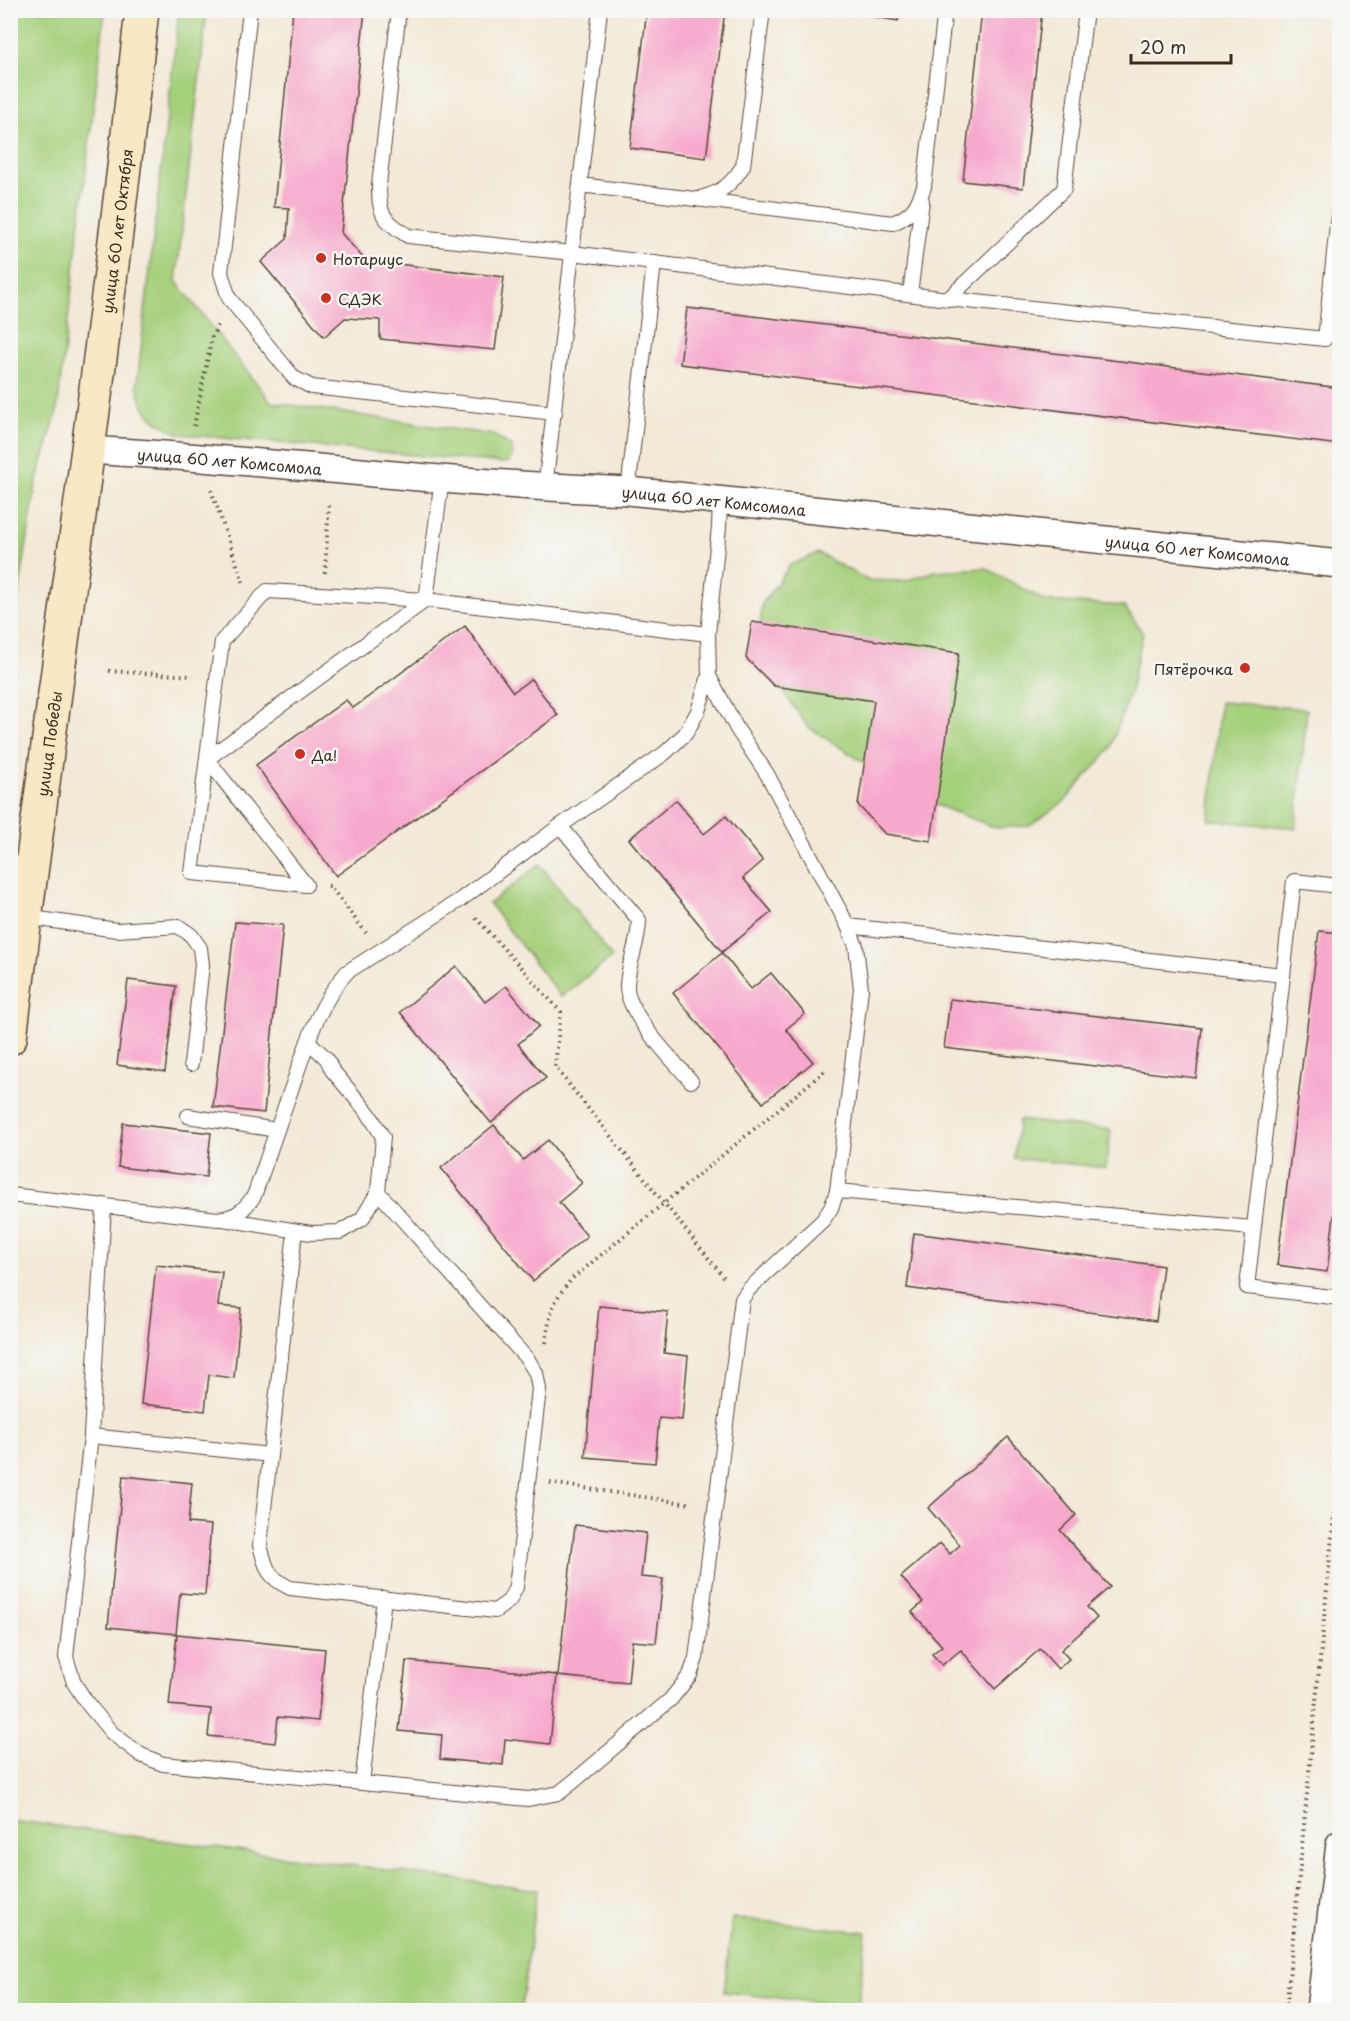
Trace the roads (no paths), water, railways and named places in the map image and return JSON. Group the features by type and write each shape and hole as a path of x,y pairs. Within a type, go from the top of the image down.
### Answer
{"street":[{"name":"улица 60 лет Октября","path":"88,450 142,10"},
{"name":"улица 60 лет Комсомола","path":"88,450 189,455 545,488 628,491 1340,564"},
{"name":"улица Победы","path":"10,1038 88,450"},
{"path":"1320,2010 1340,1844"}],"lane":[{"path":"250,10 221,273 229,298 294,378 312,387 555,413"},
{"path":"399,10 379,185 379,208 389,224 408,236 948,299 1325,339 1340,196"},
{"path":"545,488 600,10"},
{"path":"695,199 712,195 724,188 735,179 743,165 763,10"},
{"path":"910,294 945,10"},
{"path":"948,299 1064,189 1086,10"},
{"path":"580,185 893,222 905,218 917,207 924,187"},
{"path":"628,491 654,263"},
{"path":"207,759 426,600 442,478"},
{"path":"218,1219 231,1218 245,1208 254,1196 308,1041 334,986 347,972 460,900 560,826 665,753 686,733 698,711 709,676 708,634 720,501"},
{"path":"207,759 306,885 192,873 222,640 267,591 426,600 708,634"},
{"path":"104,1205 91,1436 66,1657 74,1683 87,1703 112,1732 141,1755 163,1764 528,1798 560,1792 671,1699 690,1675 696,1658 742,1299 748,1288 823,1220 831,1208 837,1191 861,988 856,946 848,926 767,774 737,729 709,676"},
{"path":"560,826 639,920 639,937 627,986 630,1002 638,1017 691,1082"},
{"path":"1340,886 1294,881 1246,1287 1340,1298"},
{"path":"25,917 117,930 178,926 191,935 200,948 202,965 191,1064"},
{"path":"848,926 1283,975"},
{"path":"10,1195 218,1219 311,1233 340,1232 362,1219 378,1192 383,1137 369,1114 332,1070 327,1059 308,1041"},
{"path":"188,1116 277,1130"},
{"path":"837,1191 1253,1228"},
{"path":"295,1231 260,1545 265,1564 276,1581 290,1588 495,1611 509,1601 516,1587 539,1389 536,1373 528,1360 378,1192"},
{"path":"91,1436 270,1455"},
{"path":"362,1783 384,1598"}],"place":[{"name":"Нотариус","path":"321,258"},
{"name":"СДЭК","path":"326,298"},
{"name":"Пятёрочка","path":"1245,668"},
{"name":"Да!","path":"300,754"}]}
